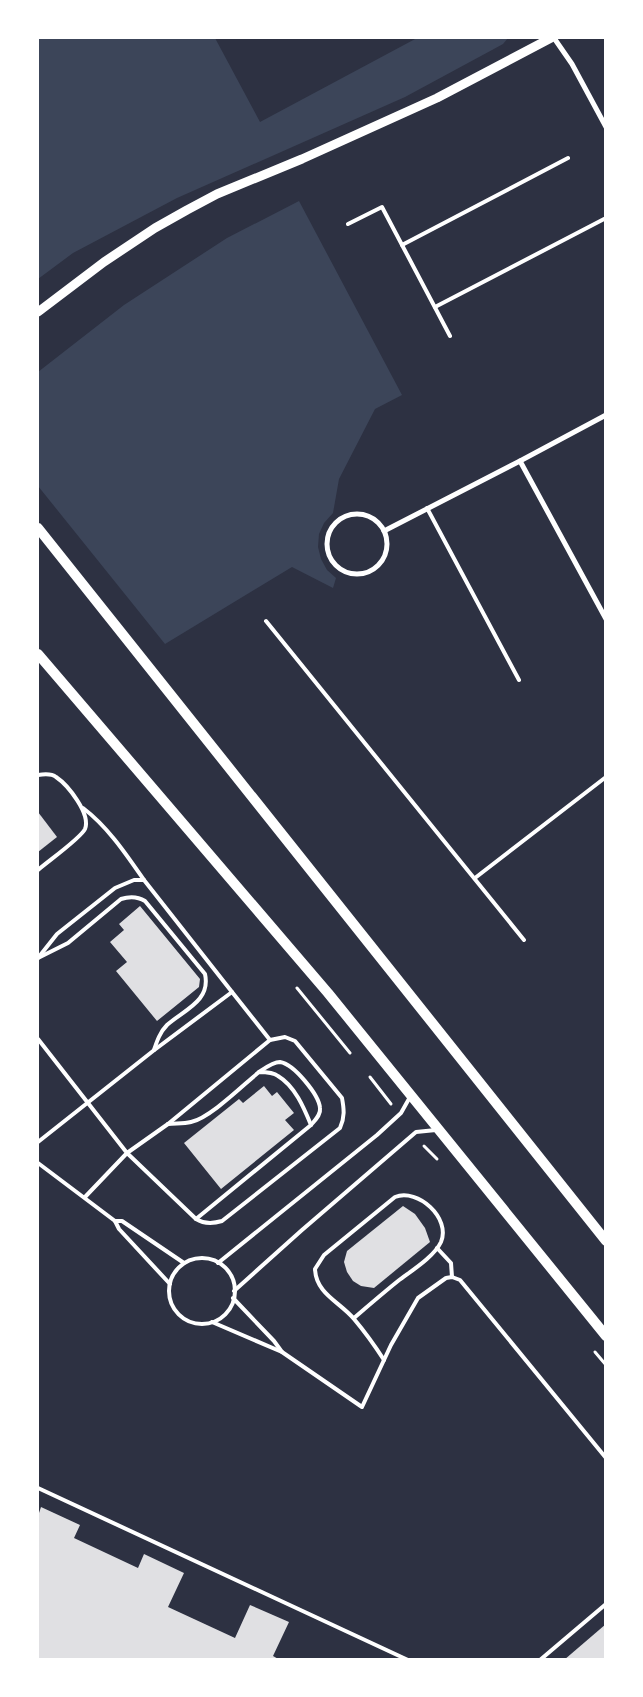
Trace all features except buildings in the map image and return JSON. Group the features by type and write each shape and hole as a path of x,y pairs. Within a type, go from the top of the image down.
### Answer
{"main road":[{"path":"38,528 606,1241"},
{"path":"38,654 328,993 606,1336"}],"street":[{"path":"38,312 104,262 155,228 217,194 302,159 437,98 553,38 572,64 606,126"},
{"path":"384,531 606,414"},
{"path":"520,461 606,619"},
{"path":"352,515 370,517 384,531 387,549 384,559 377,567 368,572 348,573 339,568 332,560 328,551 330,532 343,518 352,515"}],"lane":[{"path":"402,245 568,158"},
{"path":"348,224 382,207 450,336"},
{"path":"435,307 606,218"},
{"path":"427,508 519,680"},
{"path":"266,621 524,940"},
{"path":"38,775 50,774 56,777 83,808 97,819 122,848 144,880 270,1040"},
{"path":"475,878 606,777"},
{"path":"38,870 85,830 86,819 83,808"},
{"path":"38,958 57,934 115,888 134,880 144,880"},
{"path":"38,958 68,943 121,899 136,897 145,902 205,974 207,983 199,1001 166,1026 159,1035 153,1051"},
{"path":"38,1142 87,1102 232,992"},
{"path":"38,1039 127,1152 196,1219 204,1223 222,1221 340,1128 344,1120 342,1098 295,1041 285,1037 270,1040 168,1124 127,1152 85,1197"},
{"path":"168,1124 193,1122 204,1116 259,1072 280,1062 295,1070 316,1095 319,1102 319,1116 311,1125 196,1219"},
{"path":"259,1072 272,1073 286,1083 302,1103 311,1125"},
{"path":"218,1263 377,1135 401,1113 411,1094"},
{"path":"234,1291 416,1132 431,1129 440,1130"},
{"path":"38,1163 115,1221 119,1229 170,1284"},
{"path":"354,1318 438,1248 443,1234 438,1218 433,1209 416,1198 407,1195 395,1196 324,1255 314,1268 316,1278 323,1292 354,1318 384,1360"},
{"path":"115,1221 122,1222 184,1264"},
{"path":"438,1248 451,1264 452,1278"},
{"path":"197,1258 204,1258 218,1263 228,1272 234,1284 234,1298 228,1310 218,1320 204,1324 190,1322 178,1313 170,1300 172,1276 184,1264 197,1258"},
{"path":"212,1322 282,1352 362,1407 384,1360 418,1298 440,1281 452,1278 460,1280 606,1458"},
{"path":"234,1298 282,1352"},
{"path":"38,1488 408,1660"},
{"path":"540,1660 606,1604"}],"path":[{"path":"364,1070 388,1100"}],"shaded area":[{"path":"38,38 215,38 260,122 417,38 508,38 503,44 405,97 177,198 73,253 38,279"},
{"path":"299,201 402,395 375,409 339,479 333,513 324,523 319,534 318,547 321,559 327,570 336,578 333,588 292,567 165,644 38,486 38,372 124,305 227,238"}]}
